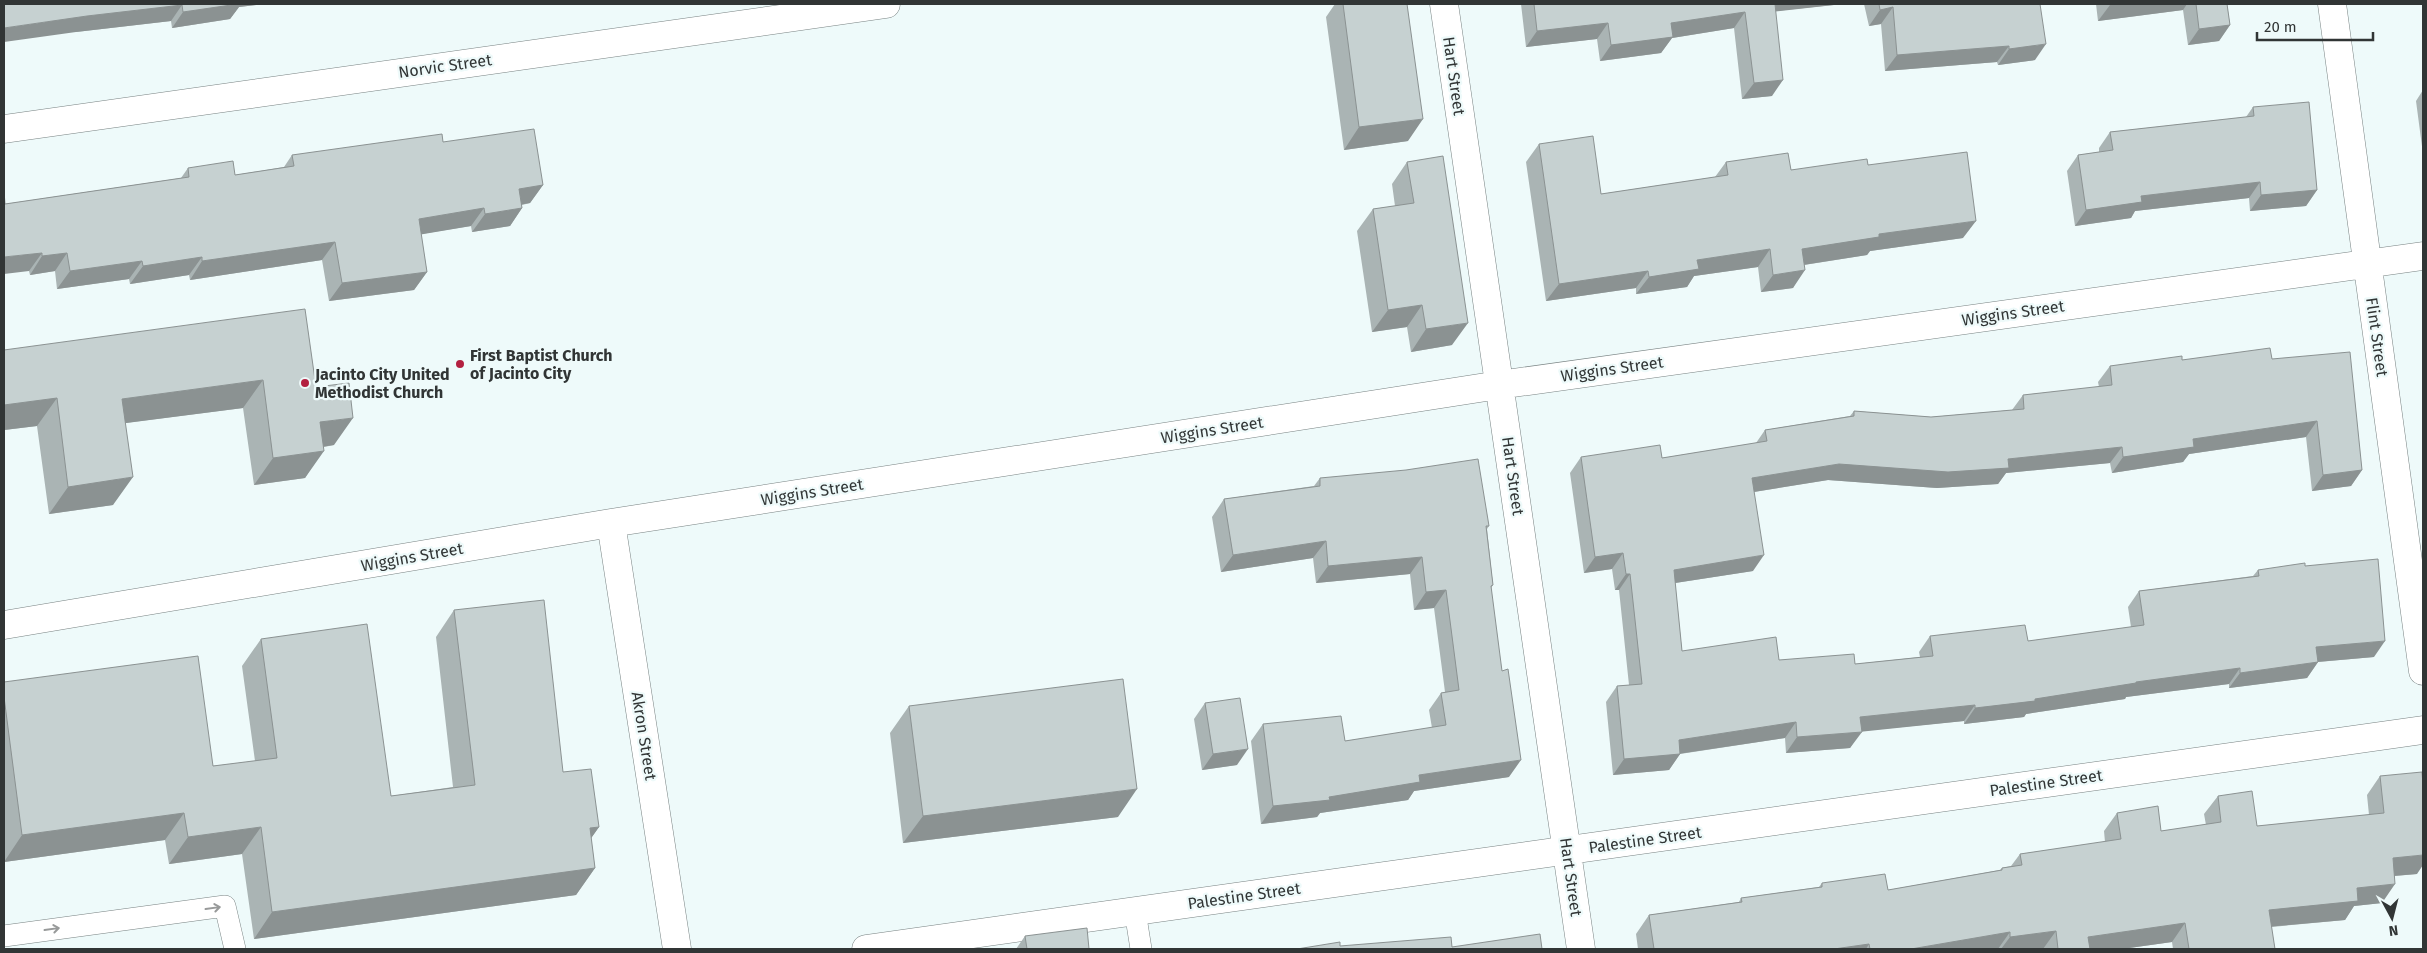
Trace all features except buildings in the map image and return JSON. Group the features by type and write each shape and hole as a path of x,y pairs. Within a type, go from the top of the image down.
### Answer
{"street":[{"name":"Norvic Street","path":"4,129 886,4"},
{"name":"Hart Street","path":"1444,4 1581,949"},
{"name":"Flint Street","path":"2332,4 2423,671"},
{"name":"Wiggins Street","path":"4,626 611,523 1499,385 2423,256"},
{"name":"Akron Street","path":"611,523 677,949"},
{"name":"Palestine Street","path":"866,949 2423,730"}],"lane":[{"path":"4,936 225,906 235,949"},
{"path":"1135,911 1141,949"}],"place":[{"name":"First Baptist Church of Jacinto City","path":"460,364"},
{"name":"Jacinto City United Methodist Church","path":"305,383"}]}
